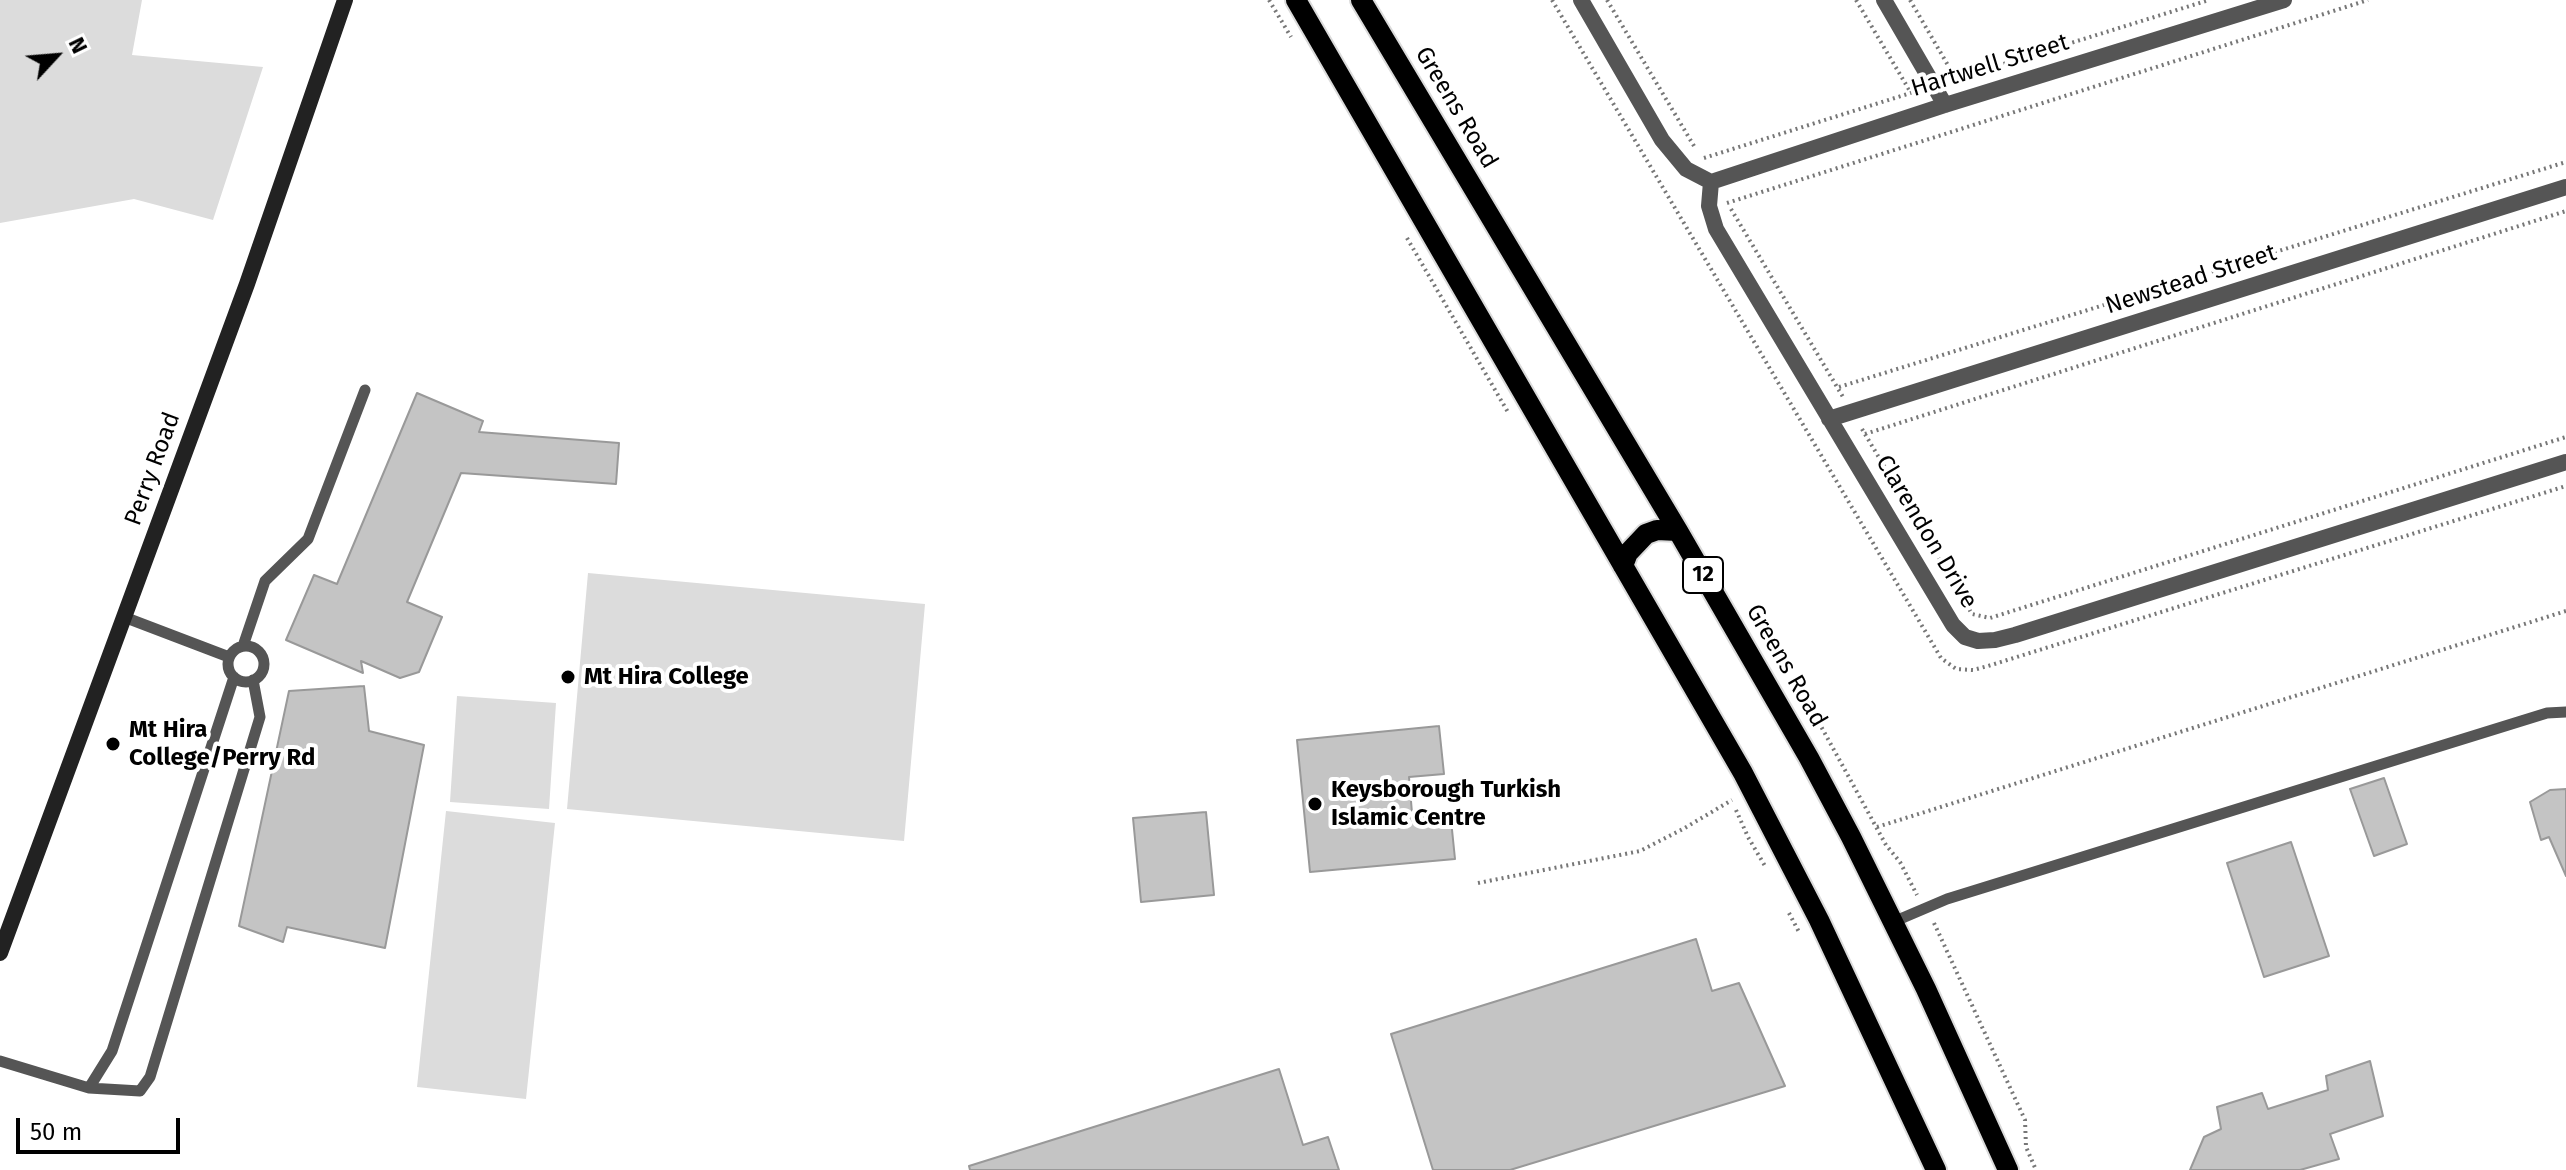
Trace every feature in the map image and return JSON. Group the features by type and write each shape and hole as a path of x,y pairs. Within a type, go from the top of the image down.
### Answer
{"main road":[{"name":"Perry Road","path":"0,953 247,284 345,0"},
{"path":"1296,0 1750,785 1819,920 1936,1170"},
{"name":"Greens Road","path":"1361,0 1678,531 1809,758 1893,922 2008,1170"},
{"path":"1623,566 1628,553 1646,534 1657,530 1678,531"}],"street":[{"path":"1581,0 1662,140 1686,169 1713,181"},
{"path":"1884,0 1945,105"},
{"name":"Hartwell Street","path":"1713,181 2284,0"},
{"name":"Clarendon Drive","path":"1713,181 1709,206 1716,229 1953,625 1965,637 1978,641 2015,635 2566,462"},
{"name":"Newstead Street","path":"1829,419 2566,187"}],"lane":[{"path":"243,646 265,581 308,539 365,390"},
{"path":"124,617 229,657"},
{"path":"253,647 263,660 261,672 253,680 241,681 229,669 229,657 237,648 253,647"},
{"path":"89,1088 112,1051 234,677"},
{"path":"0,1061 89,1088 140,1091 150,1077 260,717 253,680"},
{"path":"1893,922 1947,899 2487,731 2547,713 2566,712"}],"path":[{"path":"1269,0 1293,40"},
{"path":"1552,0 1941,658 1956,669 1973,670 1988,666 2566,486"},
{"path":"1607,0 1694,146"},
{"path":"1856,0 1911,93"},
{"path":"1910,0 1956,79"},
{"path":"2209,0 1702,159 1972,614 1990,618 2566,437"},
{"path":"1727,203 2368,0"},
{"path":"1837,388 2566,162"},
{"path":"1865,434 2566,211"},
{"path":"1402,229 1512,420"},
{"path":"1876,827 2566,611"},
{"path":"1729,793 1748,837 1771,875"},
{"path":"1478,883 1640,851 1732,800"},
{"path":"1784,902 1804,941"}],"shaded area":[{"path":"0,0 142,0 132,55 263,67 213,220 134,199 0,223"},
{"path":"588,573 925,604 904,841 567,809"},
{"path":"457,696 556,703 549,809 450,802"},
{"path":"446,811 555,823 526,1099 417,1087"}],"building":[{"path":"417,393 483,421 479,432 619,443 616,484 461,473 407,602 442,617 419,672 400,678 361,661 363,673 286,640 314,575 337,584"},
{"path":"364,686 369,731 424,745 385,948 287,927 283,942 239,926 289,691"},
{"path":"1439,726 1444,774 1409,777 1412,813 1450,810 1455,859 1310,872 1297,740"},
{"path":"2384,778 2407,844 2374,856 2350,789"},
{"path":"2566,789 2566,876 2549,837 2541,840 2530,802 2550,790"},
{"path":"1206,812 1214,895 1141,902 1133,818"},
{"path":"2291,842 2329,956 2264,977 2227,863"},
{"path":"1696,939 1712,991 1739,983 1785,1086 1510,1170 1433,1170 1391,1034"},
{"path":"2370,1061 2383,1116 2330,1134 2339,1159 2300,1170 2190,1170 2204,1137 2221,1129 2217,1107 2262,1093 2268,1109 2328,1090 2326,1076"},
{"path":"1279,1069 1303,1145 1328,1137 1339,1170 970,1170 969,1166"}],"place":[{"name":"Mt Hira College","path":"568,677"},
{"name":"Mt Hira College/Perry Rd","path":"113,744"},
{"name":"Keysborough Turkish Islamic Centre","path":"1315,804"}]}
